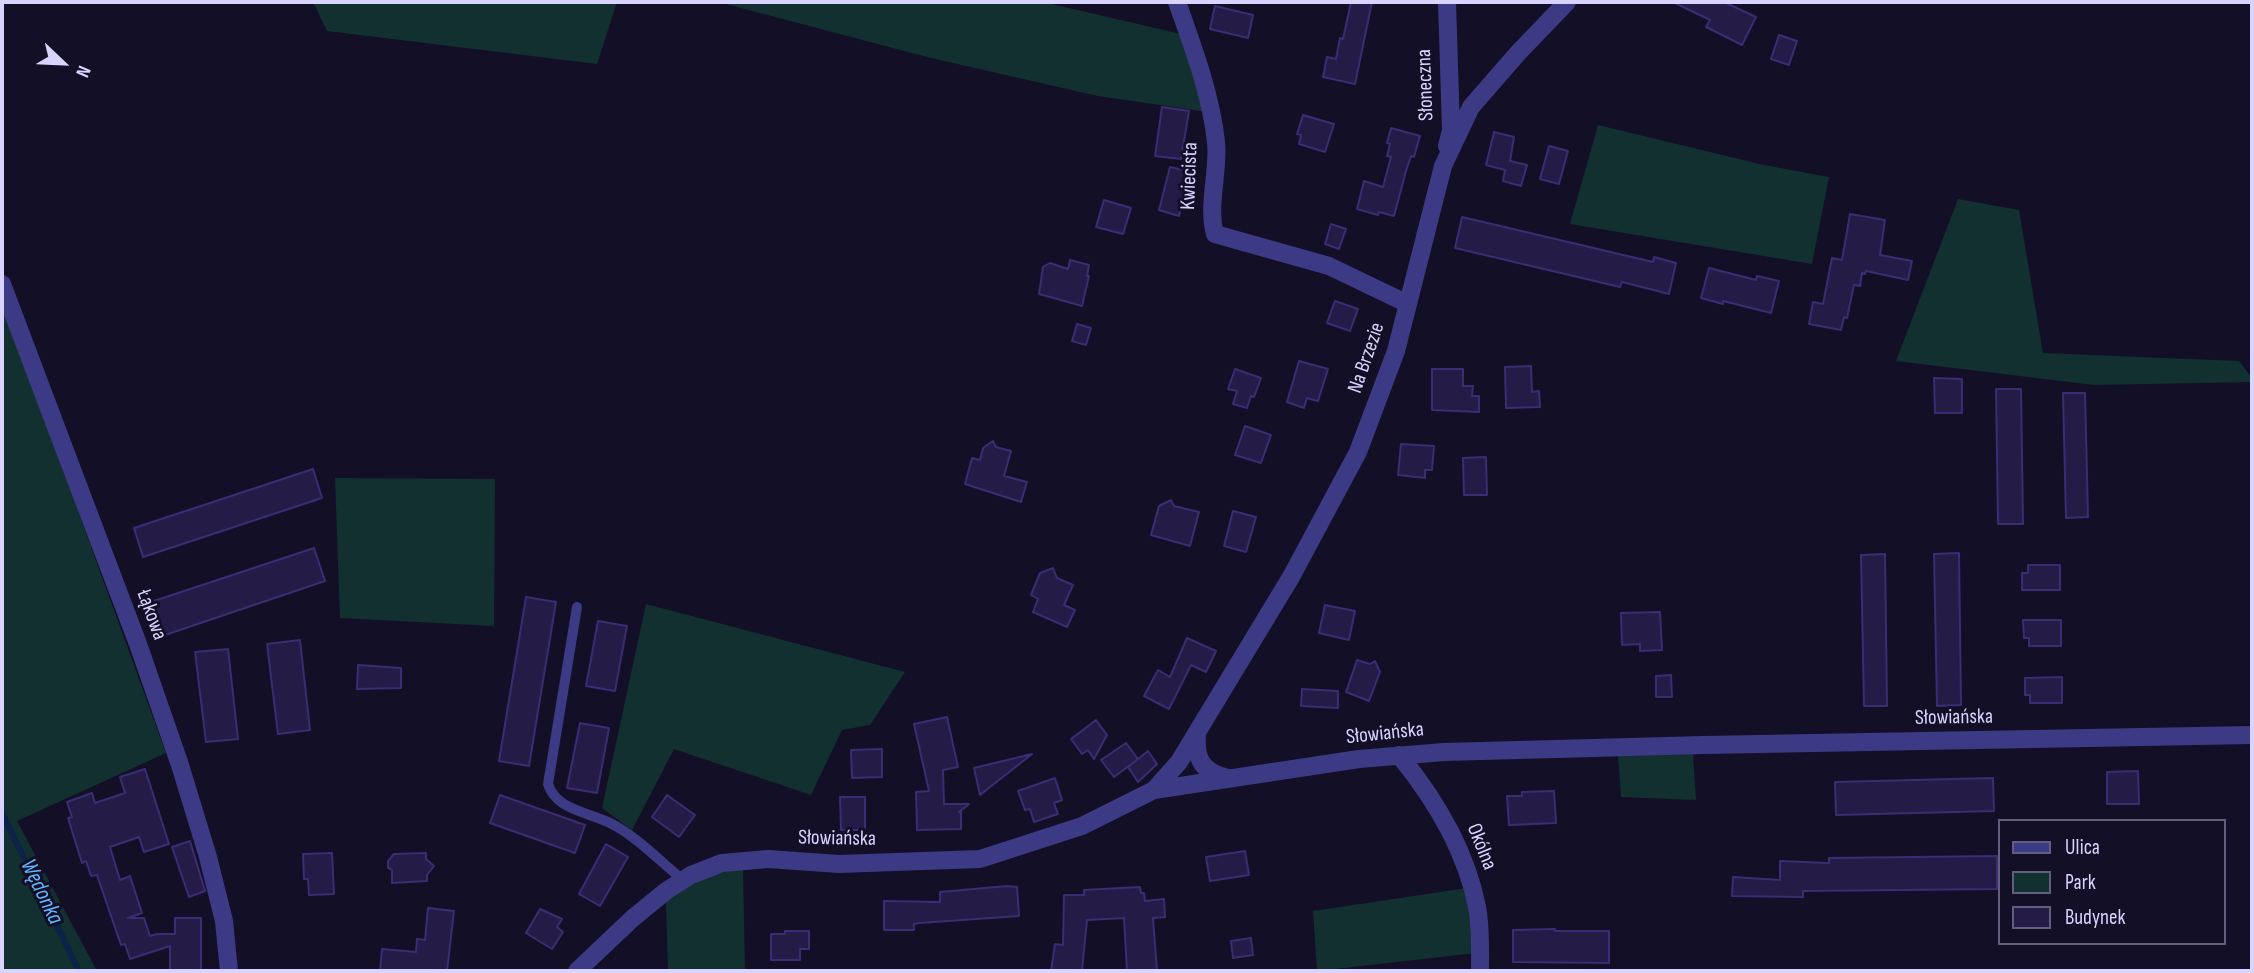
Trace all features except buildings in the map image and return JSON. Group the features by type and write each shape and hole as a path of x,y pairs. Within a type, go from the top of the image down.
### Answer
{"street":[{"name":"Kwiecista","path":"1177,2 1213,118 1217,145 1212,220 1215,234 1329,266 1408,304"},
{"name":"Słoneczna","path":"1443,166 1451,130 1447,2"},
{"name":"Na Brzezie","path":"1154,790 1179,762 1197,733 1291,577 1358,452 1396,351 1443,166 1471,107 1518,52 1567,2"},
{"name":"Łąkowa","path":"2,284 138,644 180,765 224,921 229,971"},
{"path":"1197,733 1196,753 1204,766 1216,775 1233,778"},
{"name":"Słowiańska","path":"577,971 633,918 683,880 722,863 768,859 839,864 980,859 1082,826 1154,790 1359,759 1444,752 1704,745 2252,735"},
{"name":"Okólna","path":"1399,755 1423,785 1446,822 1470,877 1478,909 1480,971"}],"lane":[{"path":"577,607 548,784 552,796 561,803 611,823 683,880"}],"green space":[{"path":"313,2 617,2 597,64 327,31"},
{"path":"718,2 1043,2 1181,34 1207,112 1098,96 931,58"},
{"path":"1598,125 1764,165 1829,177 1812,264 1570,224"},
{"path":"1958,199 2019,210 2043,353 2239,361 2252,378 2252,382 2094,385 1896,361"},
{"path":"2,302 166,753 17,821 97,971 2,971"},
{"path":"335,478 495,479 494,626 340,618"},
{"path":"646,604 905,672 870,725 842,730 811,795 674,749 632,830 602,808"},
{"path":"1693,754 1696,800 1621,797 1618,756"},
{"path":"743,867 745,971 668,971 666,901 702,878"},
{"path":"1467,888 1476,953 1317,971 1313,911"}],"waterway":[{"name":"Wędonka","path":"2,813 79,971"}]}
